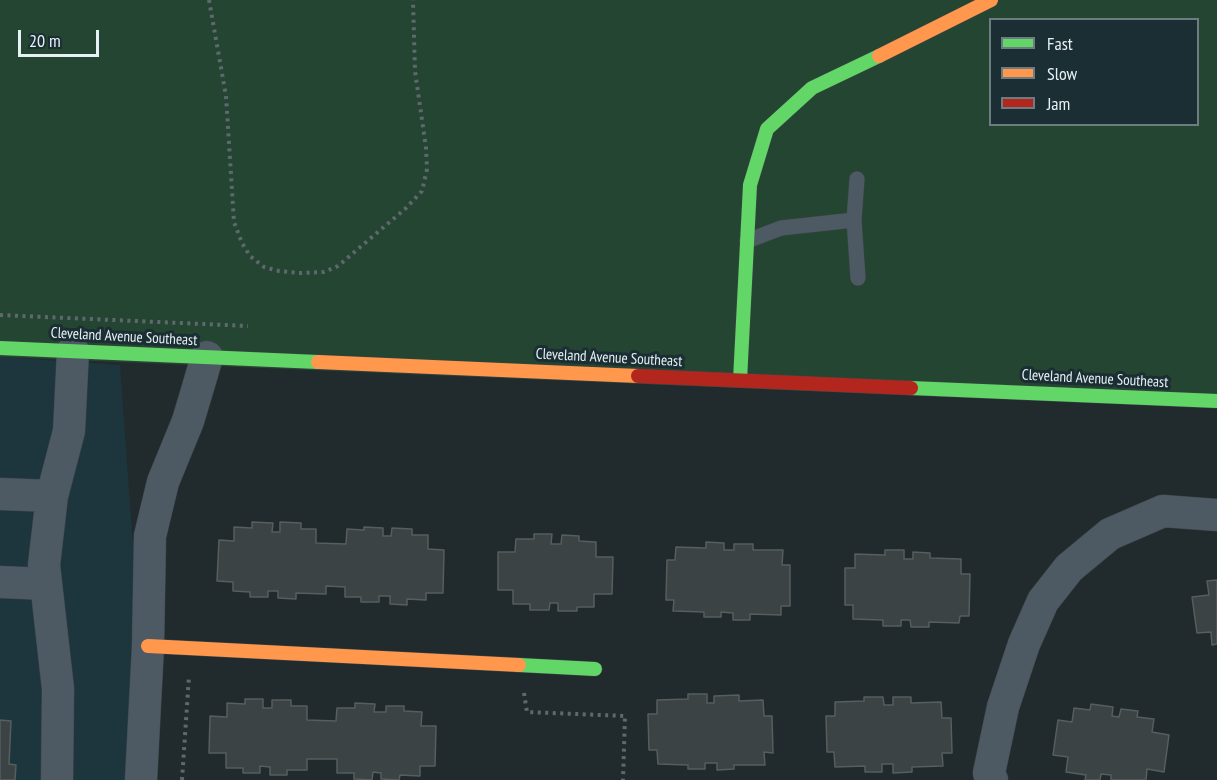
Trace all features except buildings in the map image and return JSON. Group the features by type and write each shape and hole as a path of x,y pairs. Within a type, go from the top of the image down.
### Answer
{"main road":[{"path":"740,380 750,185 767,129 812,88 898,48 991,0"},
{"name":"Cleveland Avenue Southeast","path":"0,348 1217,401"},
{"path":"148,646 595,669"}],"street":[{"path":"57,780 58,689 44,565 52,496 69,431 73,351"},
{"path":"141,780 148,646 150,536 163,482 191,411 207,357"},
{"path":"0,494 52,496"},
{"path":"992,780 989,773 1003,707 1024,644 1043,601 1069,568 1110,534 1163,511 1217,515"},
{"path":"0,582 46,584"}],"lane":[{"path":"857,179 854,220 858,278"},
{"path":"747,241 781,228 854,220"}],"path":[{"path":"209,0 226,96 234,222 250,256 264,267 299,273 324,272 338,266 405,209 422,191 427,169 426,148 415,71 412,0"},
{"path":"182,780 189,674"},
{"path":"523,689 527,712 625,716 623,780"}],"shaded area":[{"path":"0,357 120,365 145,713 145,780 0,780"}],"green space":[{"path":"0,0 1217,0 1217,408 0,357"}],"traffic: fast":[{"path":"740,380 750,185 767,129 812,88 879,56"},
{"path":"0,348 318,362"},
{"path":"911,388 1217,401"},
{"path":"519,665 595,669"}],"traffic: slow":[{"path":"879,56 991,0"},
{"path":"318,362 638,376"},
{"path":"148,646 519,665"}],"traffic: jam":[{"path":"638,376 911,388"}]}
